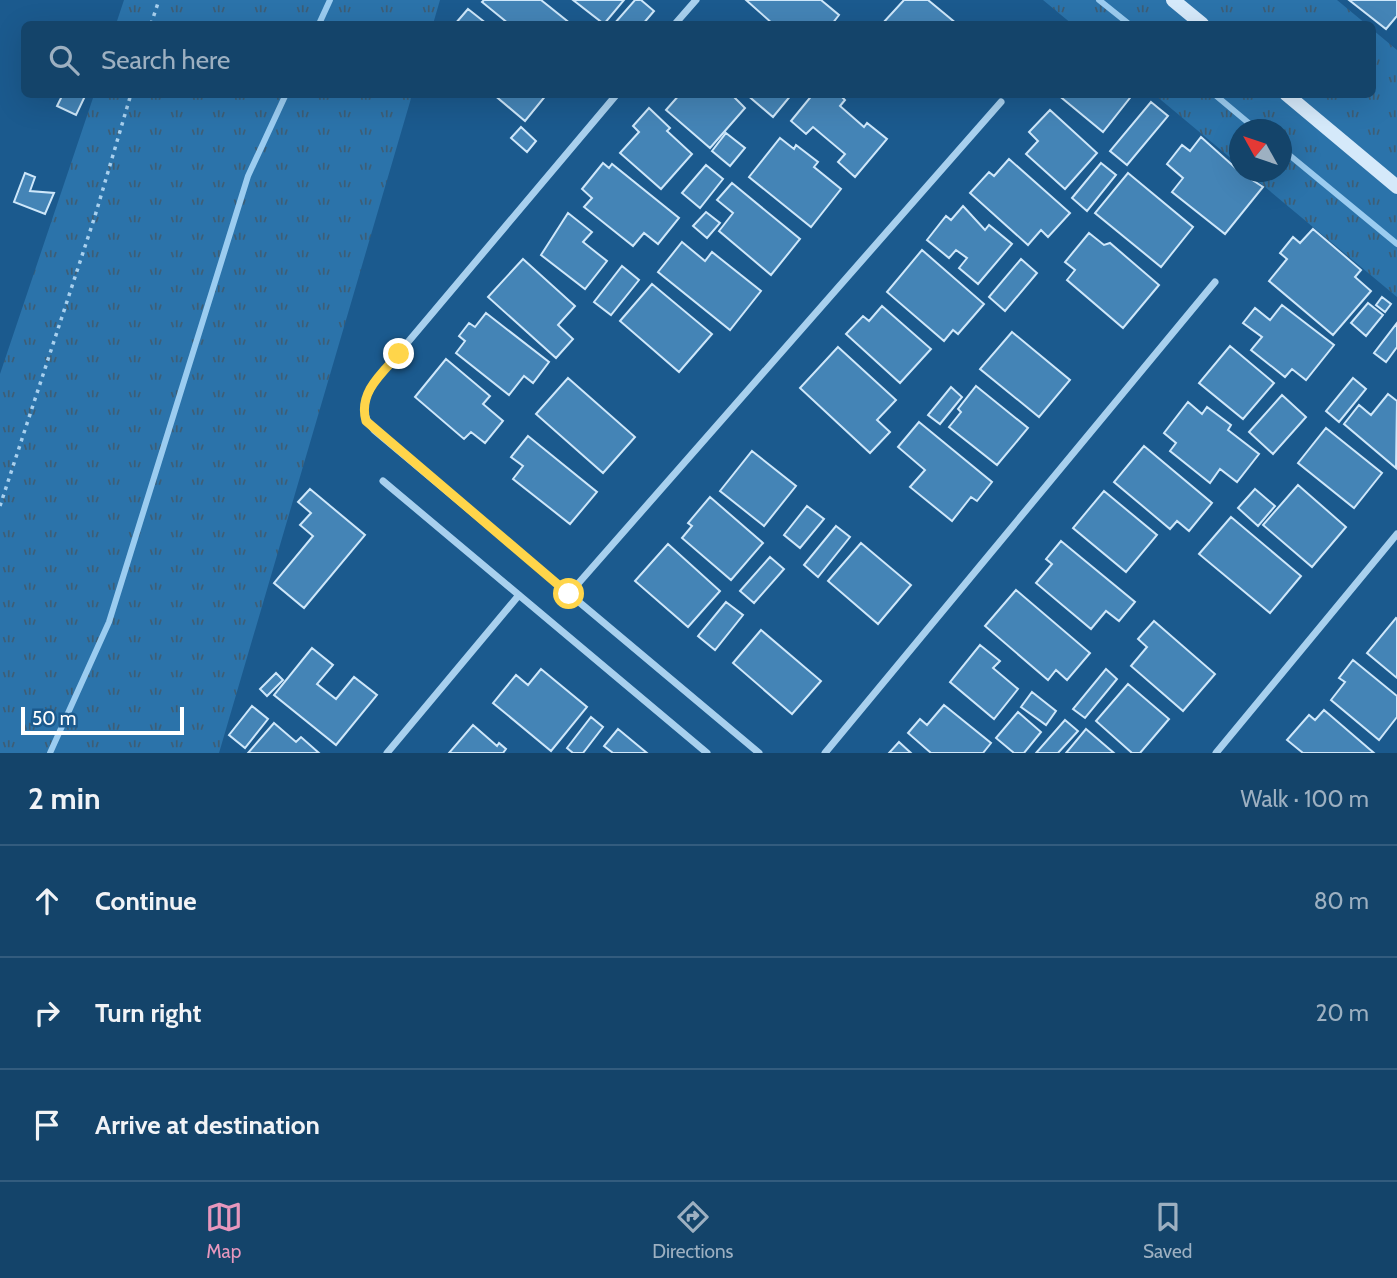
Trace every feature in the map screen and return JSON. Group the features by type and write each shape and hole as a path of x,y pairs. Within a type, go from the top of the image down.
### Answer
{"street":[{"path":"678,21 696,0"},
{"path":"1173,0 1198,21"},
{"path":"614,98 376,380 363,401 366,421 759,753"},
{"path":"1291,98 1397,187"},
{"path":"569,594 1001,102"},
{"path":"825,753 1215,282"},
{"path":"383,481 707,753"},
{"path":"1216,753 1397,534"},
{"path":"387,753 519,595"}],"path":[{"path":"153,21 159,0"},
{"path":"0,506 130,98"}],"green space":[{"path":"124,0 440,0 434,21 117,21"},
{"path":"1043,0 1337,0 1362,21 1068,21"},
{"path":"1376,32 1397,50 1397,297 1259,182 1292,182 1292,119 1229,119 1229,157 1159,98 1376,98"},
{"path":"93,98 411,98 219,753 0,753 0,374"}],"building":[{"path":"541,0 567,21 505,21 482,2"},
{"path":"573,0 624,0 606,21 600,21"},
{"path":"635,0 641,0 654,11 646,21 617,21"},
{"path":"746,0 821,0 839,15 834,21 770,21"},
{"path":"904,0 928,0 953,21 885,21"},
{"path":"1349,0 1397,0 1397,16 1386,29"},
{"path":"468,9 483,21 458,21"},
{"path":"61,98 84,98 76,115 57,106"},
{"path":"498,98 544,98 525,121"},
{"path":"676,98 735,98 745,108 710,148 666,110"},
{"path":"751,98 789,98 773,117"},
{"path":"810,98 843,98 845,100 840,106 864,127 867,123 887,139 855,177 838,162 845,154 813,127 806,134 791,121"},
{"path":"1062,98 1130,98 1103,132"},
{"path":"1151,102 1168,116 1127,165 1110,151"},
{"path":"649,108 670,128 667,131 692,154 661,189 620,153 639,132 633,126"},
{"path":"1050,110 1097,153 1065,189 1026,154 1038,141 1029,132"},
{"path":"521,127 536,141 527,152 511,138"},
{"path":"726,133 745,148 730,166 712,151"},
{"path":"1201,137 1229,162 1229,182 1255,182 1263,187 1225,234 1172,192 1183,178 1167,164 1182,145 1190,151"},
{"path":"780,138 794,149 796,145 818,162 814,167 841,189 811,227 749,177"},
{"path":"1009,159 1070,213 1048,237 1041,230 1028,245 970,193 989,172 994,176"},
{"path":"603,163 609,168 612,164 679,218 658,244 644,233 633,246 584,207 592,198 582,189"},
{"path":"1101,163 1116,175 1087,211 1072,198"},
{"path":"706,165 723,179 700,208 682,193"},
{"path":"25,173 35,177 30,191 54,193 45,214 14,202"},
{"path":"1128,173 1193,227 1161,267 1095,213"},
{"path":"732,183 800,239 771,275 719,231 733,213 717,200"},
{"path":"963,206 985,230 989,225 1012,244 978,284 959,268 967,258 956,250 949,258 927,240 946,216 951,220"},
{"path":"706,212 720,223 707,238 693,226"},
{"path":"568,213 592,232 583,242 607,261 585,289 541,255"},
{"path":"1313,229 1361,270 1355,277 1371,291 1333,335 1269,281 1287,259 1280,253 1293,237 1300,243"},
{"path":"1089,233 1104,245 1110,243 1159,285 1123,328 1067,280 1075,270 1065,262"},
{"path":"682,242 705,261 712,252 761,291 730,330 658,272"},
{"path":"922,250 984,304 958,334 953,330 944,341 887,292"},
{"path":"523,259 575,306 558,325 573,339 556,358 488,297"},
{"path":"1021,259 1037,273 1005,311 989,297"},
{"path":"622,266 639,280 611,315 594,302"},
{"path":"652,284 712,334 679,372 620,321"},
{"path":"1382,297 1391,304 1385,312 1376,305"},
{"path":"1368,303 1383,315 1366,336 1351,323"},
{"path":"1282,305 1334,345 1306,380 1292,369 1285,377 1251,350 1262,337 1243,323 1255,308 1270,320"},
{"path":"882,306 931,349 900,383 846,334 863,316 869,321"},
{"path":"486,313 549,362 533,383 524,376 509,395 456,353 465,341 459,336 469,323 475,327"},
{"path":"1397,323 1397,347 1386,362 1374,353"},
{"path":"1012,332 1070,380 1039,417 980,369"},
{"path":"1230,346 1274,383 1243,419 1199,383"},
{"path":"838,347 896,400 877,420 890,432 870,453 800,388"},
{"path":"446,359 490,396 483,404 503,421 485,443 471,432 464,439 415,397"},
{"path":"568,378 635,437 603,473 536,414"},
{"path":"1353,378 1366,389 1339,422 1326,411"},
{"path":"976,386 1028,428 997,465 949,427 961,412 958,409"},
{"path":"951,387 962,397 940,424 928,415"},
{"path":"1388,394 1397,401 1396,468 1344,424 1359,405 1371,415"},
{"path":"1282,395 1306,417 1273,454 1249,432"},
{"path":"1188,402 1202,414 1207,407 1231,425 1228,430 1259,454 1237,482 1220,469 1210,483 1170,451 1176,443 1164,433"},
{"path":"919,422 992,482 977,501 971,497 952,521 910,487 925,470 898,447"},
{"path":"1326,428 1382,473 1354,508 1298,463"},
{"path":"528,436 597,492 570,524 513,479 523,466 511,457"},
{"path":"1144,446 1212,503 1189,531 1177,521 1170,529 1114,482"},
{"path":"752,451 796,486 764,526 720,491"},
{"path":"1298,485 1346,527 1312,567 1263,525"},
{"path":"310,489 365,535 304,608 274,583 313,536 300,525 311,513 298,502"},
{"path":"1255,489 1275,506 1258,526 1238,508"},
{"path":"1104,491 1157,535 1126,572 1073,528"},
{"path":"710,497 763,543 731,580 682,538 692,526 688,523"},
{"path":"807,506 824,519 800,548 784,535"},
{"path":"1231,517 1301,576 1270,613 1199,554"},
{"path":"836,526 850,537 818,577 804,565"},
{"path":"1061,541 1135,602 1119,621 1106,611 1091,629 1036,583 1052,564 1046,559"},
{"path":"861,543 911,585 878,624 828,581"},
{"path":"668,544 720,591 688,627 635,581"},
{"path":"770,557 784,569 754,603 740,591"},
{"path":"1016,590 1090,653 1067,680 1056,670 1048,680 985,626"},
{"path":"726,602 743,615 715,650 698,636"},
{"path":"1397,619 1397,678 1367,653"},
{"path":"1154,621 1215,674 1183,711 1131,666 1147,647 1138,639"},
{"path":"761,630 821,681 792,714 733,663"},
{"path":"980,645 1000,661 993,668 1018,689 994,719 950,682"},
{"path":"312,648 333,665 317,684 336,699 354,677 377,695 336,745 274,695"},
{"path":"1353,660 1397,696 1397,717 1379,740 1331,700 1345,682 1339,678"},
{"path":"541,669 587,707 551,751 493,703 516,675 528,685"},
{"path":"1106,669 1117,679 1085,718 1073,709"},
{"path":"276,673 283,680 267,696 260,689"},
{"path":"1128,684 1169,719 1140,753 1132,753 1096,721"},
{"path":"1032,692 1056,711 1046,725 1021,707"},
{"path":"944,705 991,743 983,753 931,753 908,733 920,719 927,725"},
{"path":"252,706 268,719 245,748 229,735"},
{"path":"1324,710 1374,753 1303,753 1287,740 1309,715 1315,720"},
{"path":"1018,712 1041,732 1024,753 1014,753 996,738"},
{"path":"591,717 603,727 583,753 573,753 567,748"},
{"path":"1065,720 1078,731 1058,753 1036,753"},
{"path":"274,723 296,742 301,737 319,753 248,753"},
{"path":"473,725 497,746 499,743 506,749 503,753 449,753"},
{"path":"618,729 647,753 613,753 604,746"},
{"path":"1086,729 1114,753 1066,753"},
{"path":"899,742 911,753 889,753"}],"waterway":[{"path":"320,21 330,0"},
{"path":"1099,0 1125,21"},
{"path":"50,753 109,622 248,176 284,98"},
{"path":"1219,98 1244,119"},
{"path":"1292,157 1397,244"}],"route":[{"path":"399,354 376,380 363,401 366,421 569,594"}]}
